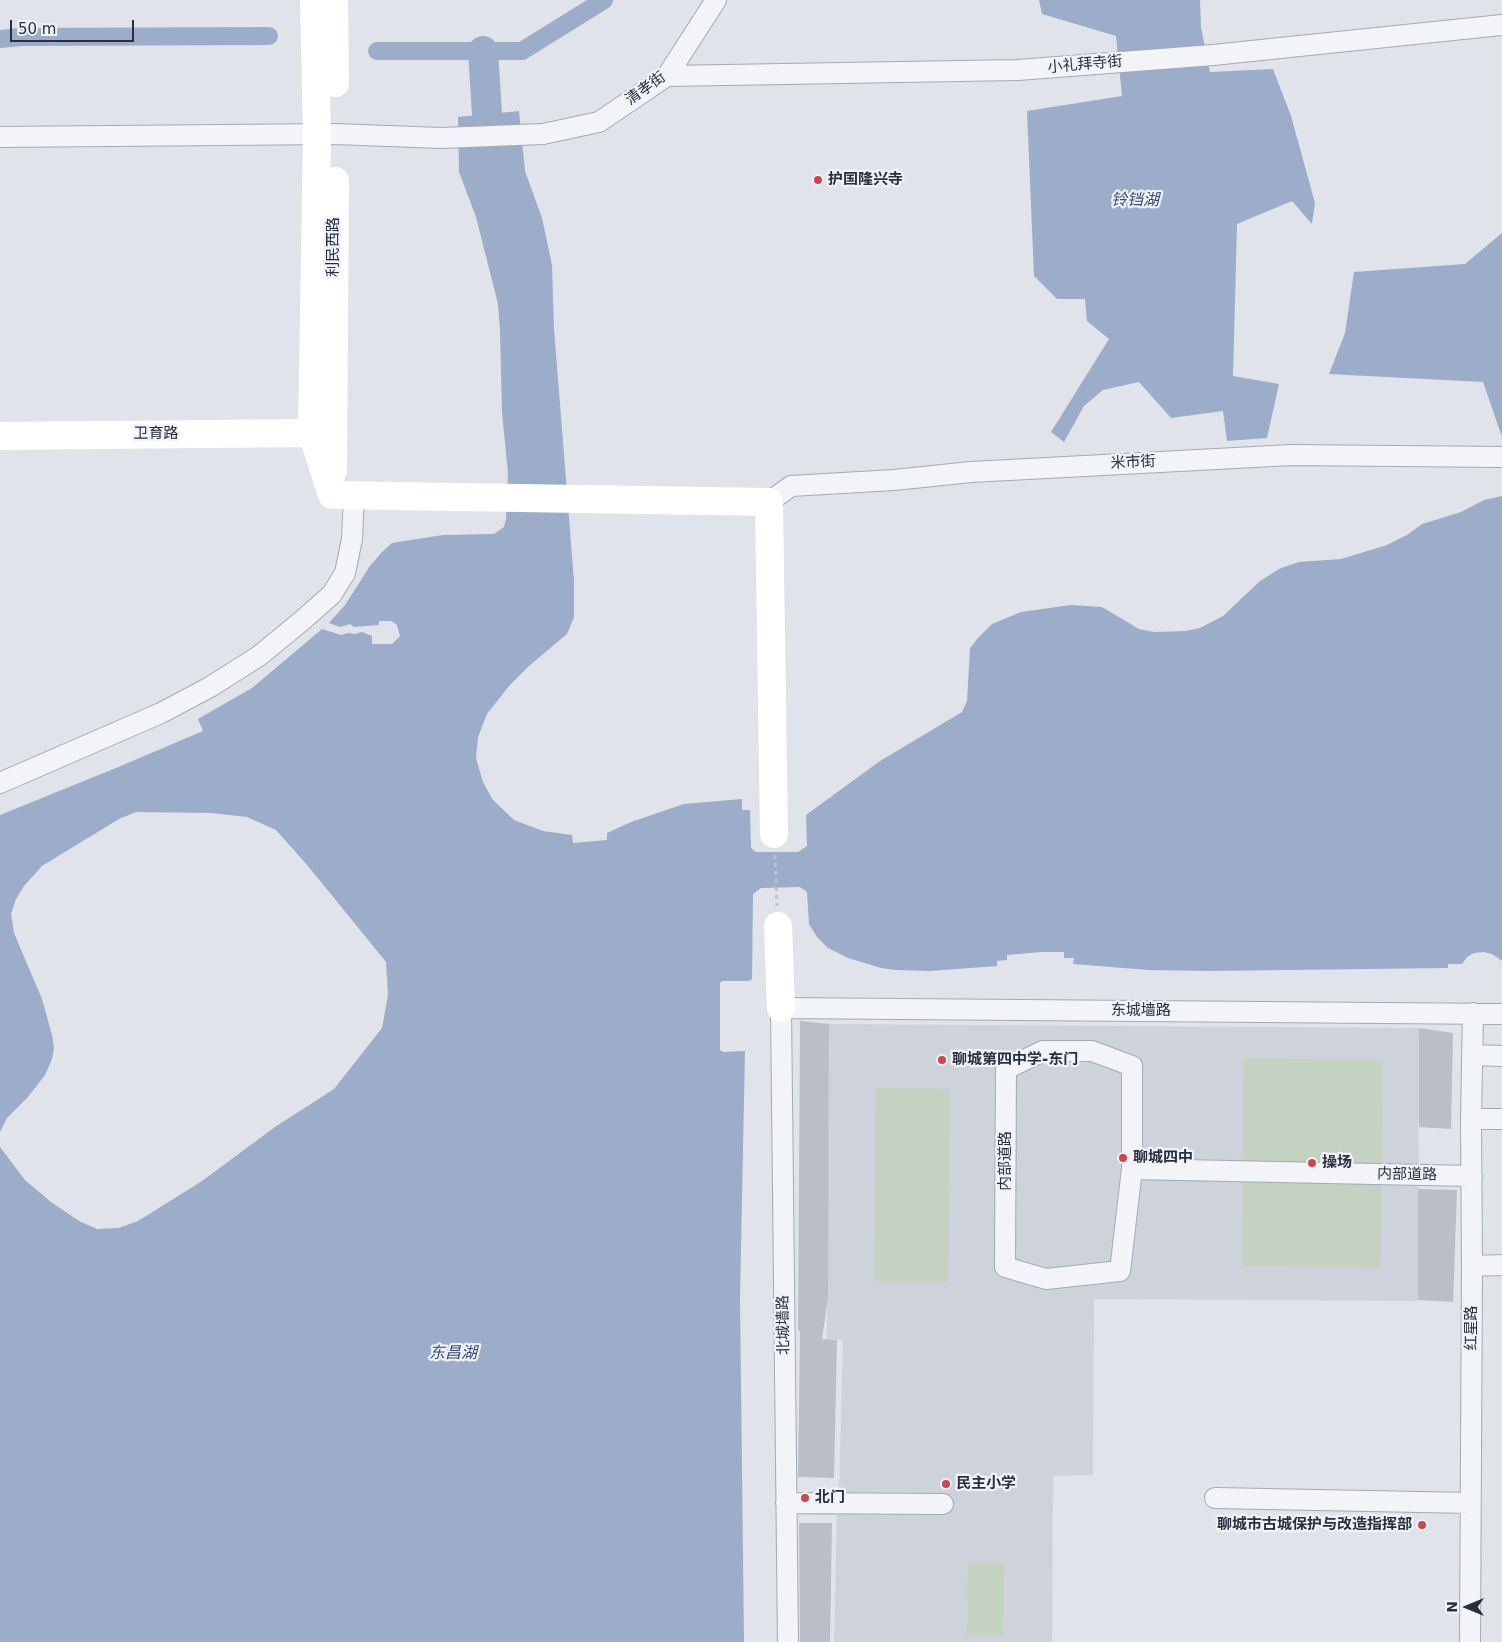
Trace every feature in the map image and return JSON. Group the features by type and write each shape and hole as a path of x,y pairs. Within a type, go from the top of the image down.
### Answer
{"main road":[{"name":"利民西路","path":"314,0 326,134 343,495"},
{"name":"利民西路","path":"334,0 312,424 343,495"},
{"name":"卫育路","path":"0,418 312,424"},
{"name":"卫育路","path":"0,436 312,424"},
{"path":"343,495 769,502 774,834"},
{"path":"778,926 780,1008"}],"street":[{"name":"清孝街","path":"0,137 326,134 441,138 543,134 599,122 667,76 716,0"},
{"name":"小礼拜寺街","path":"667,76 1018,70 1213,54 1502,25"},
{"name":"米市街","path":"769,502 791,486 894,480 971,472 1292,455 1502,457"},
{"path":"0,783 145,720 210,687 259,656 297,626 332,594 344,573 352,539 343,495"},
{"name":"东城墙路","path":"780,1008 1502,1014"},
{"name":"北城墙路","path":"780,1008 788,1642"},
{"name":"红星路","path":"1470,1642 1473,1013"},
{"name":"内部道路","path":"1043,1051 1092,1051 1132,1066 1132,1169 1120,1271 1046,1279 1005,1268 1006,1069 1043,1051"},
{"path":"1473,1055 1502,1056"},
{"path":"1471,1119 1502,1119"},
{"name":"内部道路","path":"1132,1169 1472,1176"},
{"path":"1472,1266 1502,1265"},
{"path":"1215,1498 1471,1503"},
{"path":"786,1503 943,1504"}],"path":[{"path":"774,834 778,926"}],"shaded area":[{"name":"聊城四中","path":"829,1024 1419,1028 1418,1301 1094,1299 1093,1475 1053,1476 1052,1642 834,1642 837,1515 796,1514 797,1493 839,1494 843,1340 827,1339"}],"green space":[{"name":"操场","path":"1244,1058 1383,1060 1380,1268 1242,1266"},
{"path":"876,1088 950,1089 948,1281 874,1281"},
{"path":"968,1564 1004,1564 1003,1635 967,1635"}],"water":[{"name":"铃铛湖","path":"1039,0 1200,0 1201,27 1210,72 1273,69 1291,116 1315,203 1312,224 1292,201 1237,224 1233,376 1279,384 1267,438 1227,441 1223,411 1171,418 1139,382 1103,390 1084,406 1064,442 1051,432 1109,339 1087,321 1085,299 1057,299 1034,276 1027,111 1122,96 1116,36 1042,14"},
{"name":"东昌湖","path":"519,111 525,171 542,218 552,265 554,328 574,581 574,617 567,634 529,666 509,686 487,714 478,737 476,758 483,782 493,800 514,820 543,831 572,835 573,843 607,840 607,833 631,822 684,804 742,799 742,810 750,810 751,848 756,852 798,852 807,846 806,815 880,761 962,712 967,701 970,648 992,624 1021,612 1071,605 1102,607 1139,629 1154,632 1186,631 1200,628 1223,616 1260,581 1281,568 1299,562 1341,559 1387,545 1407,535 1422,524 1461,512 1484,500 1502,496 1502,961 1492,954 1483,952 1474,953 1467,957 1462,964 1448,964 1448,968 1149,970 1073,964 1074,958 1064,958 1064,952 1041,952 1007,955 1007,960 997,961 997,966 930,971 896,970 881,968 848,958 828,948 817,937 809,924 807,892 800,887 761,888 753,894 752,979 749,981 722,981 720,983 720,1050 723,1052 745,1051 740,1297 744,1642 0,1642 0,1147 25,1180 51,1202 79,1221 97,1229 119,1228 138,1221 202,1181 275,1127 334,1089 382,1028 388,995 386,962 308,866 276,830 247,817 212,813 136,812 119,819 42,866 24,886 16,899 11,914 14,933 42,999 54,1048 52,1059 45,1075 28,1097 7,1118 0,1132 0,815 203,731 198,719 252,688 322,629 341,635 362,632 372,636 372,644 392,644 400,636 397,625 391,621 379,621 379,625 354,627 350,624 340,627 329,623 345,605 370,566 382,552 392,543 443,535 494,534 504,527 508,473 502,412 498,304 476,217 459,172 458,117"},
{"path":"1502,233 1502,437 1483,382 1329,374 1345,333 1354,272 1465,264"}],"building":[{"path":"800,1021 829,1024 828,1297 822,1339 837,1340 834,1478 798,1477"},
{"path":"1419,1028 1453,1033 1451,1129 1419,1127"},
{"path":"1418,1189 1457,1190 1453,1302 1418,1300"},
{"path":"799,1523 832,1523 830,1642 800,1642"}],"waterway":[{"path":"377,51 522,51 604,0"},
{"path":"0,39 21,37 269,36"},
{"path":"483,51 487,114"}],"place":[{"name":"护国隆兴寺","path":"818,180"},
{"name":"聊城第四中学-东门","path":"942,1060"},
{"name":"聊城四中","path":"1123,1158"},
{"name":"操场","path":"1312,1163"},
{"name":"民主小学","path":"946,1484"},
{"name":"北门","path":"805,1498"},
{"name":"聊城市古城保护与改造指挥部","path":"1422,1525"}]}
